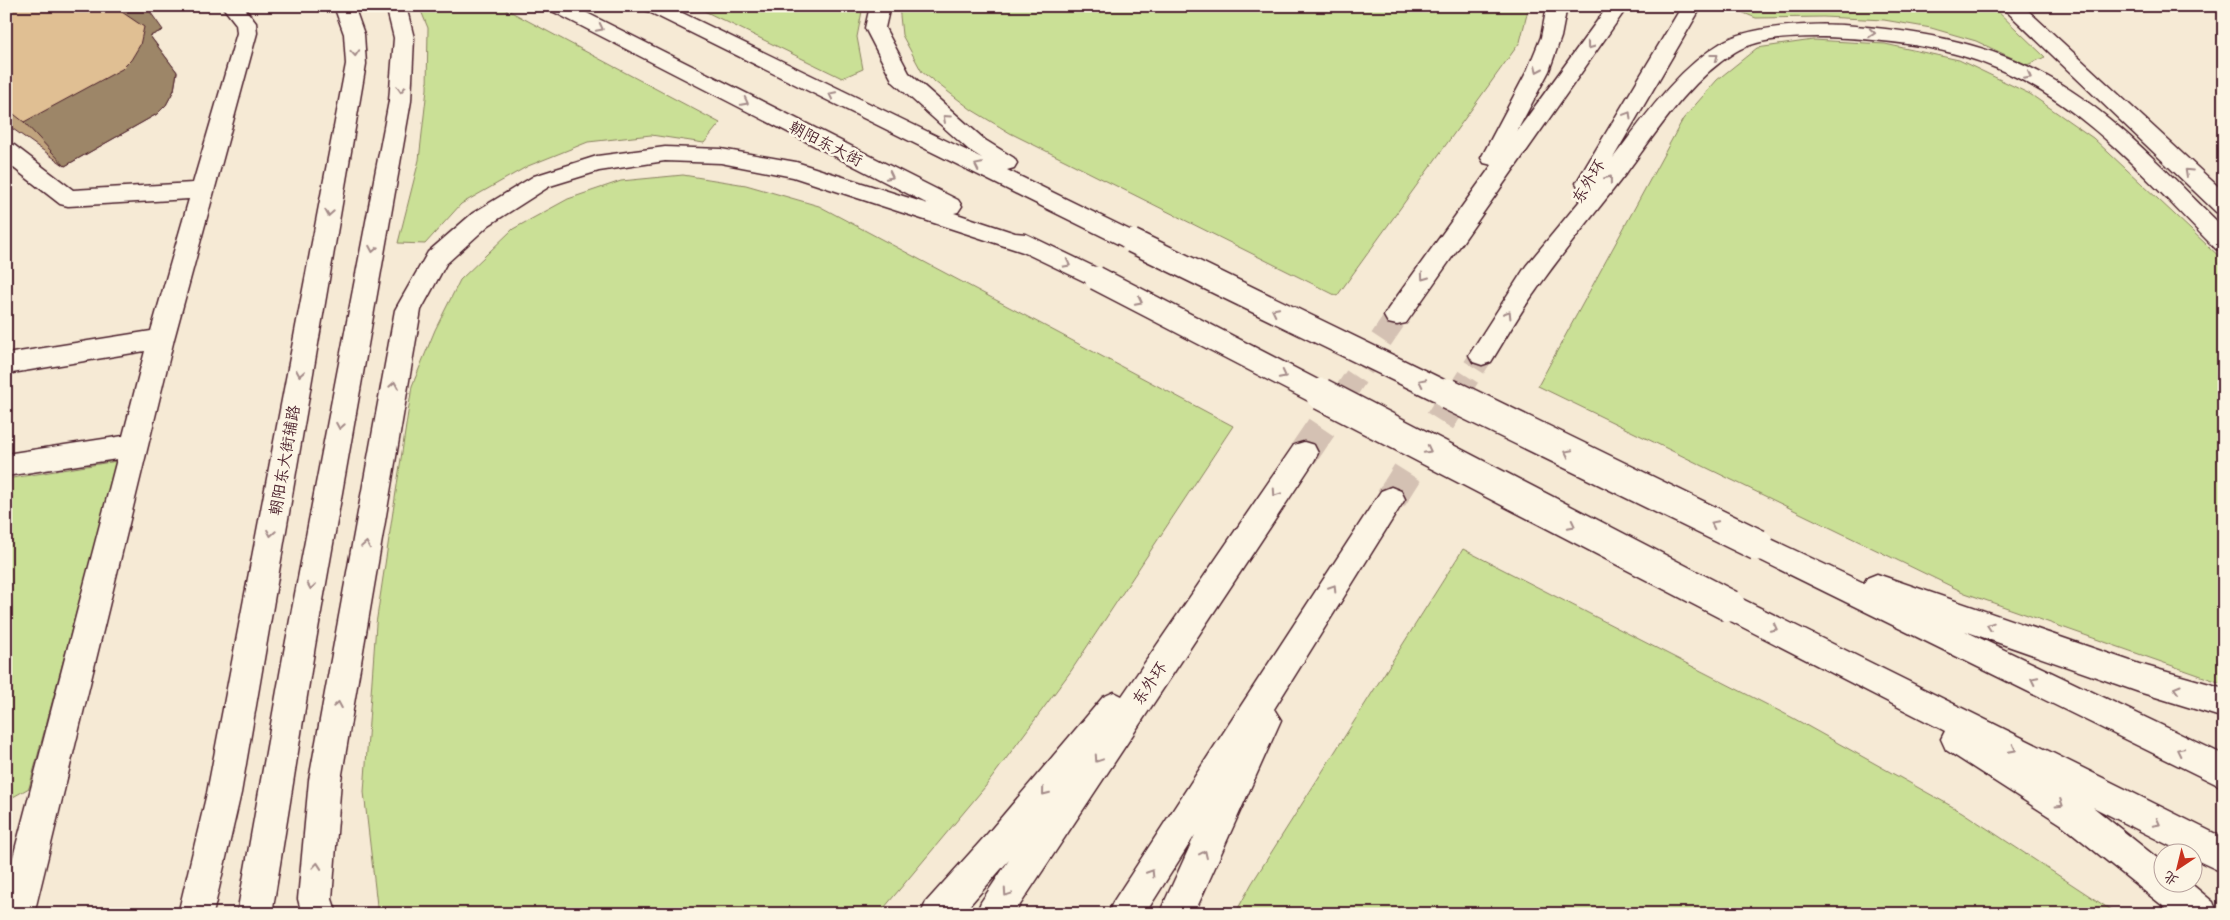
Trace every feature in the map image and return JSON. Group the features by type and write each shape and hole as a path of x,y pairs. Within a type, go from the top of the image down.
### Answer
{"main road":[{"path":"16,914 162,339 246,33 246,23 232,6"},
{"name":"朝阳东大街辅路","path":"195,914 224,792 356,64 354,34 344,6"},
{"path":"254,914 300,646 400,101 404,38 396,6"},
{"name":"朝阳东大街","path":"557,6 1096,278 1812,648"},
{"path":"652,6 2224,772"},
{"path":"880,6 875,28 900,77 977,145 1132,241"},
{"path":"1445,246 1538,71 1551,37 1557,6"},
{"path":"1397,316 1445,246 1618,6"},
{"name":"东外环","path":"1482,355 1692,6"},
{"path":"2011,6 2224,206"},
{"path":"1525,286 1660,114 1697,71 1731,45 1764,36 1815,30 1875,33 1934,41 2006,64 2053,90 2115,135 2224,243"},
{"path":"6,150 68,198 203,190"},
{"path":"320,914 314,899 325,780 397,369 408,310 437,258 481,219 542,181 598,164 666,154 721,156 796,170 1033,247"},
{"path":"6,364 162,339"},
{"path":"6,465 135,445"},
{"name":"东外环","path":"993,914 1304,453"},
{"path":"1125,914 1391,499"},
{"path":"1758,545 2139,678 2224,703"},
{"path":"938,914 1000,845 1220,578"},
{"path":"1176,914 1309,625"},
{"path":"1812,648 2224,856"},
{"path":"1812,648 2073,812 2201,914"},
{"path":"6,908 11,914"}],"green space":[{"path":"419,6 500,6 720,123 704,143 651,135 588,142 528,166 461,204 425,244 398,243 419,160 427,89 428,28"},
{"path":"694,6 863,6 857,37 863,69 842,78"},
{"path":"899,6 1529,6 1520,42 1337,296 1010,133 972,110 922,72 902,35"},
{"path":"1992,6 2045,57 2027,65 1976,41 1931,28 1884,20 1823,17 1756,18 1729,7"},
{"path":"1813,40 1885,44 1959,60 2030,94 2093,138 2224,261 2224,684 1965,593 1538,386 1683,119 1717,80 1757,48"},
{"path":"683,175 746,185 819,206 1233,426 1071,671 985,787 879,914 378,914 364,792 376,624 412,386 435,330 460,280 513,229 568,199 621,181"},
{"path":"117,461 29,788 6,801 6,479"},
{"path":"1463,549 1793,718 1962,812 2117,914 1235,914 1252,883"}],"building":[{"path":"6,6 113,6 144,27 140,45 131,60 122,69 24,122 6,108"}],"tunnel":[{"path":"1343,396 1397,316"},
{"path":"1456,396 1482,355"},
{"path":"1304,453 1344,394"},
{"path":"1391,499 1457,394"}]}
